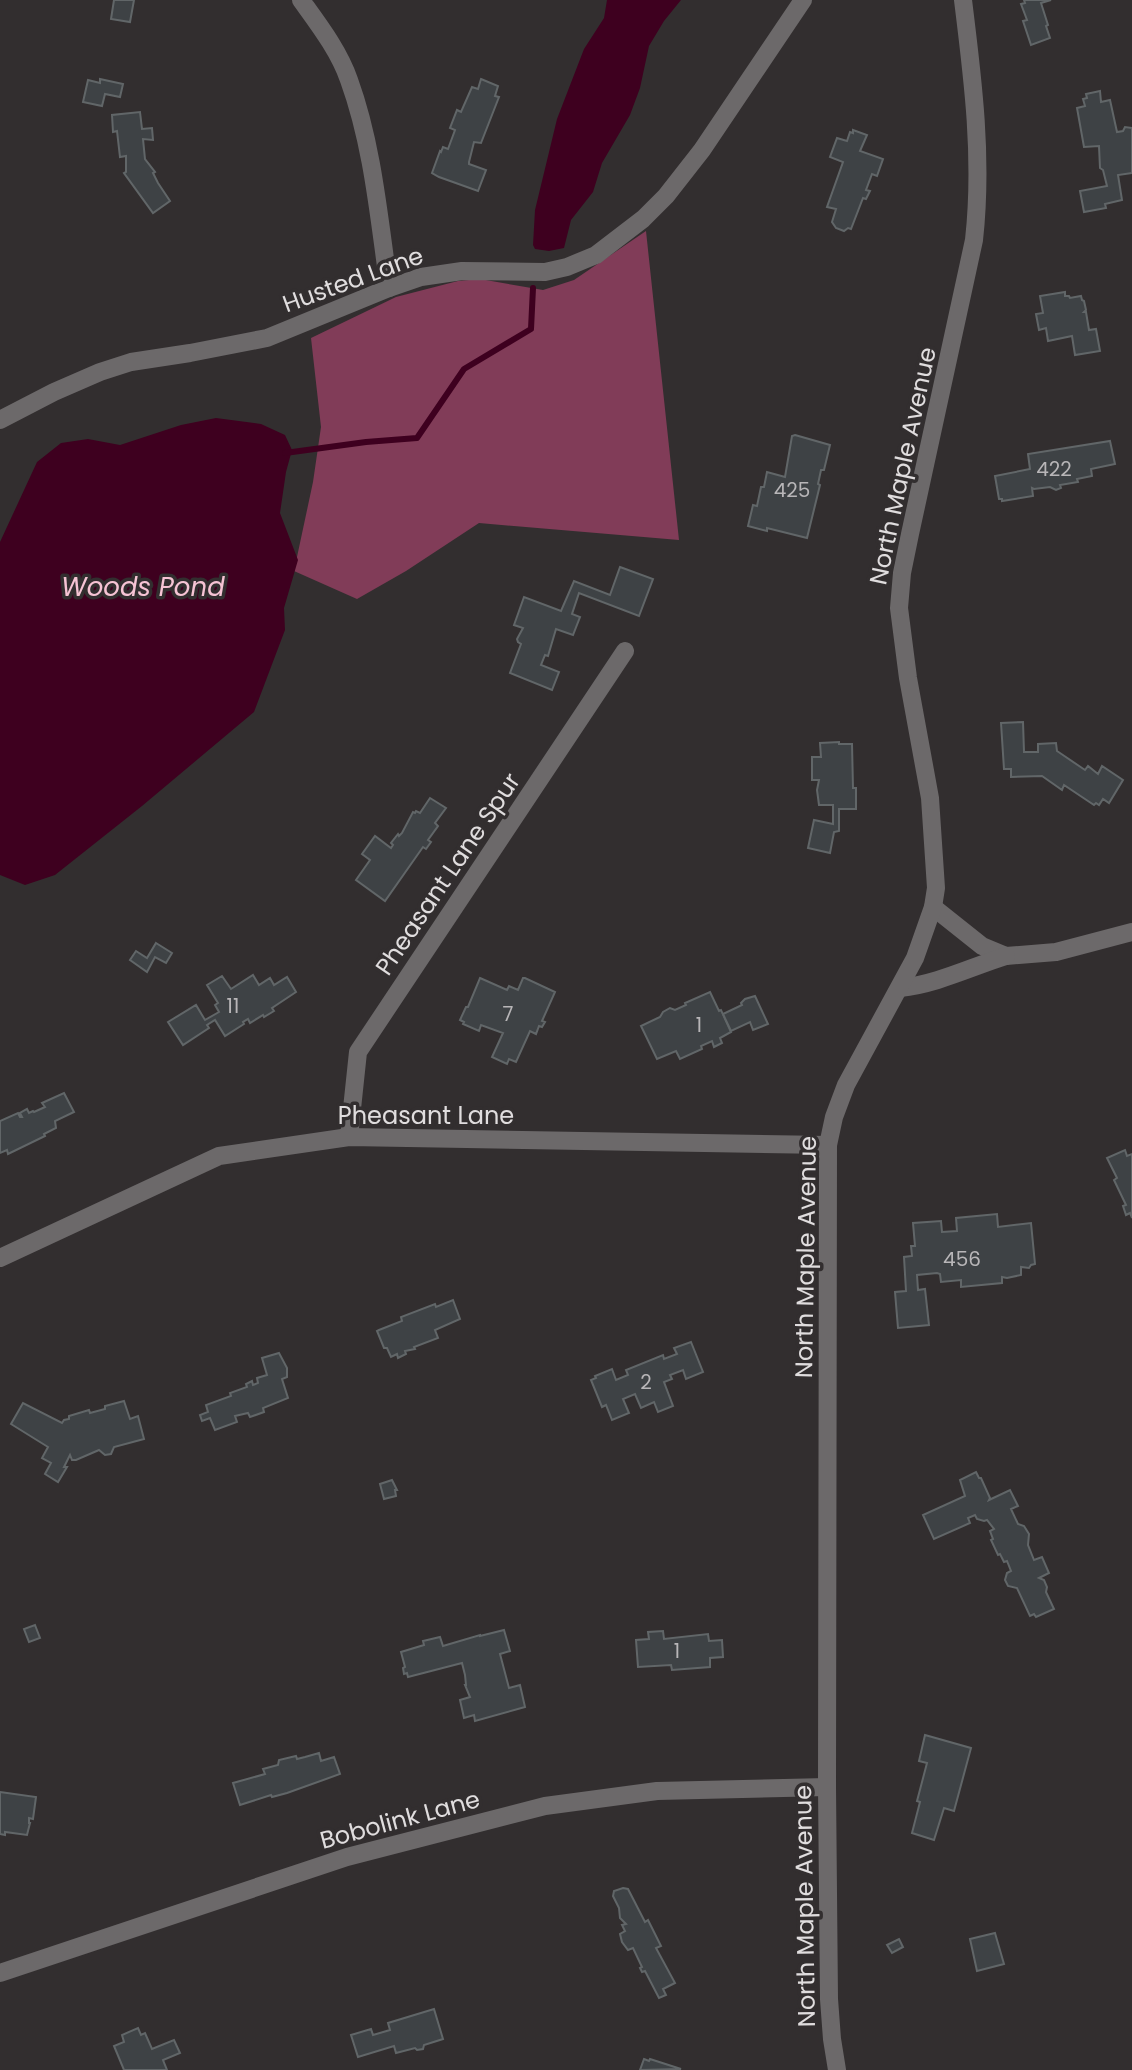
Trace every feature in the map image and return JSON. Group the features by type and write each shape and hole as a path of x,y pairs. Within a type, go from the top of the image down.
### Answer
{"street":[{"path":"301,0 326,35 348,77 362,124 376,193 389,288"},
{"name":"Husted Lane","path":"0,420 100,372 131,362 267,338 421,277 462,271 545,272 596,255 643,219 666,196 702,150 803,0"},
{"name":"North Maple Avenue","path":"837,2070 829,1999 828,1145 846,1085 915,958 933,907 936,888 930,798 899,608 902,573 963,295 978,207 976,127 963,0"},
{"name":"Pheasant Lane Spur","path":"349,1137 358,1052 625,651"},
{"path":"933,907 982,946 1006,956"},
{"path":"900,988 943,978 1006,956 1056,952 1132,932"},
{"name":"Pheasant Lane","path":"0,1258 219,1156 349,1137 828,1145"},
{"name":"Bobolink Lane","path":"0,1973 347,1857 545,1806 657,1791 827,1787"}],"shaded area":[{"path":"646,231 679,540 479,523 357,599 294,571 321,427 311,338 396,297 458,281 480,279 543,290 574,280"}],"water":[{"path":"607,0 681,0 649,46 640,88 630,115 602,163 593,192 571,220 564,248 549,251 535,249 535,210 557,119 584,49 604,18"},
{"name":"Woods Pond","path":"216,418 261,424 285,435 292,450 280,513 298,560 284,608 285,630 254,712 55,875 25,885 0,875 0,542 37,462 61,443 88,439 120,445 181,425"}],"building":[{"path":"114,0 134,0 130,22 111,19"},
{"path":"1024,0 1051,0 1041,3 1050,38 1031,45 1023,21 1027,20 1021,4 1025,3"},
{"path":"100,79 123,84 120,97 105,94 102,106 83,102 88,80 100,83"},
{"path":"481,79 498,86 495,96 499,97 481,143 474,142 469,162 486,170 478,191 432,173 440,151 443,147 448,149 455,130 450,128 457,110 461,112 472,87 478,89"},
{"path":"1100,91 1101,102 1110,100 1117,132 1125,127 1132,128 1132,173 1118,175 1122,200 1105,204 1106,208 1084,212 1080,191 1107,186 1100,168 1099,146 1084,147 1077,108 1085,106 1083,99 1087,98 1086,94"},
{"path":"140,112 142,129 152,128 153,140 143,139 145,159 170,201 153,213 124,173 126,156 120,157 117,131 113,132 112,115"},
{"path":"853,130 867,135 860,151 883,159 877,176 872,174 866,190 870,191 866,199 863,198 851,229 844,231 832,222 836,209 827,207 843,162 830,157 837,138 847,141"},
{"path":"1065,292 1065,296 1081,296 1084,301 1089,330 1096,329 1100,351 1075,355 1072,336 1048,341 1046,328 1039,330 1036,314 1043,313 1040,296"},
{"path":"792,436 830,445 824,470 821,470 807,538 748,526 767,472 785,477"},
{"path":"1110,441 1115,464 1091,469 1092,476 1060,485 1061,488 1056,490 1050,487 1032,488 1033,496 999,499 995,476 1030,469 1028,454"},
{"path":"620,567 653,579 639,616 579,593 572,614 580,617 573,635 556,629 548,656 545,655 541,665 559,672 552,690 510,673 521,644 517,639 523,628 514,625 524,597 561,611 574,581 610,595"},
{"path":"1023,722 1024,752 1038,752 1038,744 1056,743 1057,751 1085,770 1088,766 1098,774 1102,766 1123,780 1109,803 1103,799 1099,805 1094,805 1064,785 1062,790 1042,776 1011,777 1011,769 1004,769 1001,723"},
{"path":"820,743 852,744 856,809 839,809 839,831 834,832 830,853 808,848 814,820 833,824 833,805 819,805 819,780 812,780 812,757 821,757"},
{"path":"430,798 446,808 435,823 438,826 428,840 431,842 426,849 423,847 385,901 356,880 370,860 362,854 375,836 391,848 391,843 402,833 413,812 420,813"},
{"path":"156,943 172,953 166,963 155,957 147,972 130,960 136,951 147,958"},
{"path":"253,975 259,985 270,978 274,985 287,977 296,992 272,1008 274,1011 250,1023 248,1019 225,1036 215,1020 207,1025 209,1028 183,1045 168,1022 196,1005 205,1020 219,1012 215,1005 218,1003 207,985 222,976 231,989"},
{"path":"480,978 507,990 509,986 518,990 525,978 555,992 542,1021 545,1022 536,1034 530,1031 516,1062 509,1059 507,1064 492,1057 503,1033 481,1025 479,1031 460,1020"},
{"path":"710,992 731,1032 720,1038 722,1043 714,1047 712,1041 680,1059 676,1051 657,1059 641,1026 670,1008 675,1010"},
{"path":"755,996 768,1024 753,1030 750,1022 731,1031 723,1014"},
{"path":"64,1093 74,1112 55,1121 56,1128 45,1136 8,1154 7,1150 0,1153 0,1121 18,1113 22,1117 20,1113 27,1109 29,1113 34,1112 45,1107 42,1103"},
{"path":"1125,1150 1127,1156 1132,1154 1132,1218 1130,1213 1126,1215 1123,1206 1126,1205 1114,1180 1117,1178 1107,1158"},
{"path":"997,1214 998,1227 1031,1223 1035,1264 1029,1268 1021,1267 1021,1275 1002,1277 1002,1283 961,1287 961,1280 941,1282 937,1273 917,1275 918,1290 925,1289 929,1325 898,1328 895,1292 906,1291 904,1257 912,1256 911,1246 915,1246 913,1223 941,1221 942,1232 957,1231 956,1218"},
{"path":"453,1300 460,1319 435,1330 438,1338 405,1351 406,1354 398,1358 397,1354 391,1357 377,1331 402,1321 401,1317"},
{"path":"691,1342 703,1372 686,1379 683,1370 670,1375 672,1379 664,1382 673,1406 658,1412 654,1402 641,1408 635,1394 623,1399 629,1413 612,1420 606,1405 602,1407 591,1380 595,1376 612,1369 616,1380 628,1375 626,1370 663,1355 664,1359 677,1354 674,1348"},
{"path":"279,1353 287,1368 287,1377 282,1379 288,1398 250,1417 248,1413 235,1416 237,1422 215,1430 210,1418 202,1421 200,1415 208,1412 206,1405 231,1396 230,1393 247,1387 246,1384 252,1381 253,1385 258,1383 257,1378 267,1375 262,1358"},
{"path":"124,1401 130,1419 138,1416 144,1439 114,1447 111,1454 105,1455 99,1450 76,1460 72,1460 70,1455 58,1482 45,1474 51,1463 42,1458 48,1447 11,1424 23,1403 62,1423 69,1416 105,1409 105,1406"},
{"path":"976,1472 989,1500 1010,1490 1018,1506 1011,1509 1018,1524 1024,1526 1029,1534 1028,1545 1034,1560 1042,1557 1049,1573 1039,1578 1044,1580 1054,1609 1036,1617 1034,1614 1030,1616 1017,1588 1008,1586 1005,1580 1011,1571 1007,1561 1004,1562 998,1555 991,1540 990,1531 994,1529 987,1520 977,1519 975,1515 968,1518 970,1523 934,1539 923,1515 965,1496 960,1480"},
{"path":"392,1480 397,1490 396,1496 384,1499 380,1484"},
{"path":"35,1625 40,1638 29,1642 24,1629"},
{"path":"504,1630 510,1651 500,1654 509,1688 520,1685 525,1707 475,1721 474,1715 464,1718 460,1700 470,1697 462,1663 408,1677 407,1673 404,1674 401,1652 424,1645 423,1641 440,1637 443,1646"},
{"path":"663,1631 664,1639 708,1634 709,1641 722,1640 723,1657 710,1658 710,1667 672,1670 671,1665 638,1667 636,1640 649,1639 648,1632"},
{"path":"925,1735 971,1748 954,1811 944,1808 934,1840 912,1833 927,1763 919,1761"},
{"path":"319,1753 321,1761 334,1757 340,1774 287,1793 240,1805 233,1783 265,1774 263,1769 278,1765 279,1760"},
{"path":"0,1792 36,1797 27,1835 0,1834"},
{"path":"628,1889 645,1922 648,1920 661,1946 656,1948 675,1983 663,1989 666,1995 659,1998 645,1971 642,1972 633,1948 628,1950 622,1942 620,1934 625,1931 622,1925 626,1924 620,1918 613,1896 614,1891"},
{"path":"995,1933 1004,1964 977,1971 970,1939"},
{"path":"899,1939 903,1947 892,1953 887,1945"},
{"path":"434,2009 443,2039 424,2045 423,2049 396,2053 394,2046 358,2057 351,2035 371,2029 373,2035 390,2030 388,2023"},
{"path":"138,2028 141,2035 145,2033 152,2049 174,2040 180,2053 163,2060 167,2070 124,2070 114,2046 124,2042 122,2035"},
{"path":"644,2059 650,2059 681,2069 640,2070"}],"waterway":[{"path":"285,453 417,438 464,369 531,329 533,288"}]}
